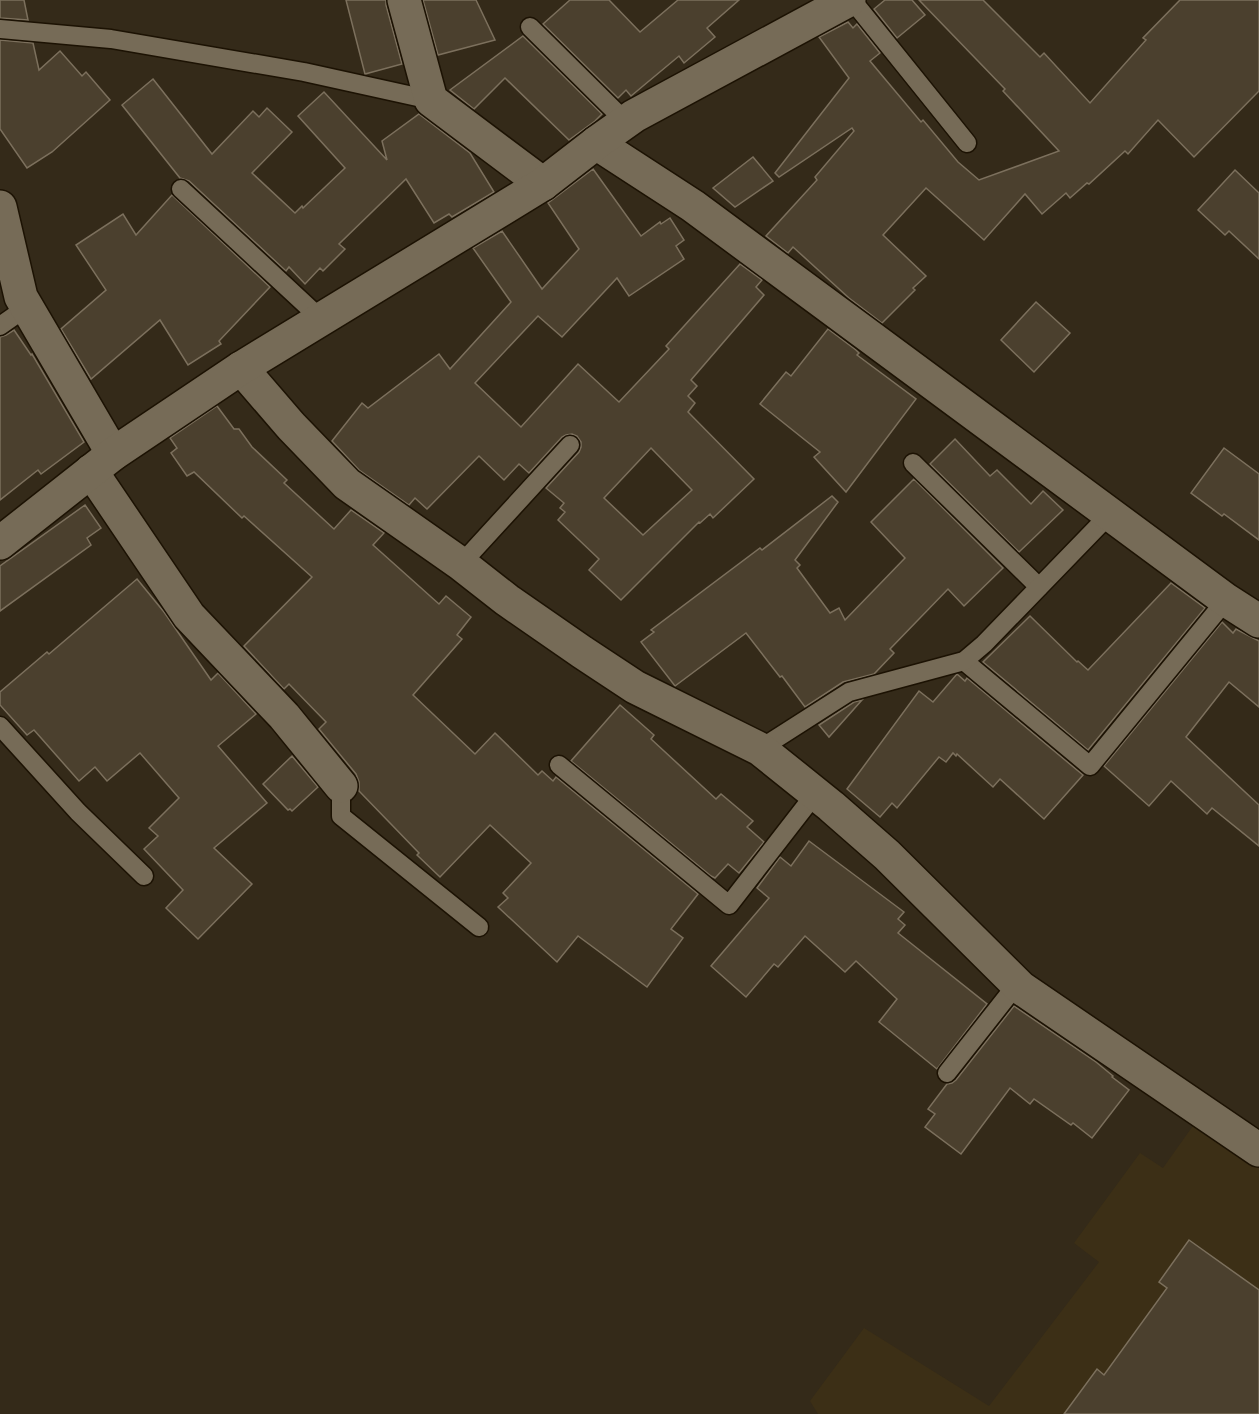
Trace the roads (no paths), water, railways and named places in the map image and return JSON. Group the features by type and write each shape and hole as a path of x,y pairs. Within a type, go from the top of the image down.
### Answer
{"street":[{"path":"404,0 431,100 543,184"},
{"path":"0,543 102,462 241,368 543,184 626,122 851,0"},
{"path":"596,143 693,206 1110,514 1249,611"},
{"path":"0,207 21,297 102,462 189,616 284,716 341,786"},
{"path":"241,368 291,426 347,484 461,564 507,600 635,687 760,749 887,855 1017,984 1259,1150"}],"lane":[{"path":"851,0 967,143"},
{"path":"530,27 626,122"},
{"path":"0,29 111,39 304,72 431,100"},
{"path":"181,189 321,319"},
{"path":"0,326 27,307"},
{"path":"461,564 570,445"},
{"path":"913,463 1040,587"},
{"path":"760,749 849,692 964,661 984,644 1110,514"},
{"path":"964,661 1090,766 1249,611"},
{"path":"0,726 78,812 144,876"},
{"path":"559,765 729,905 815,794"},
{"path":"341,786 341,816 479,927"},
{"path":"946,1073 1017,984"}]}
